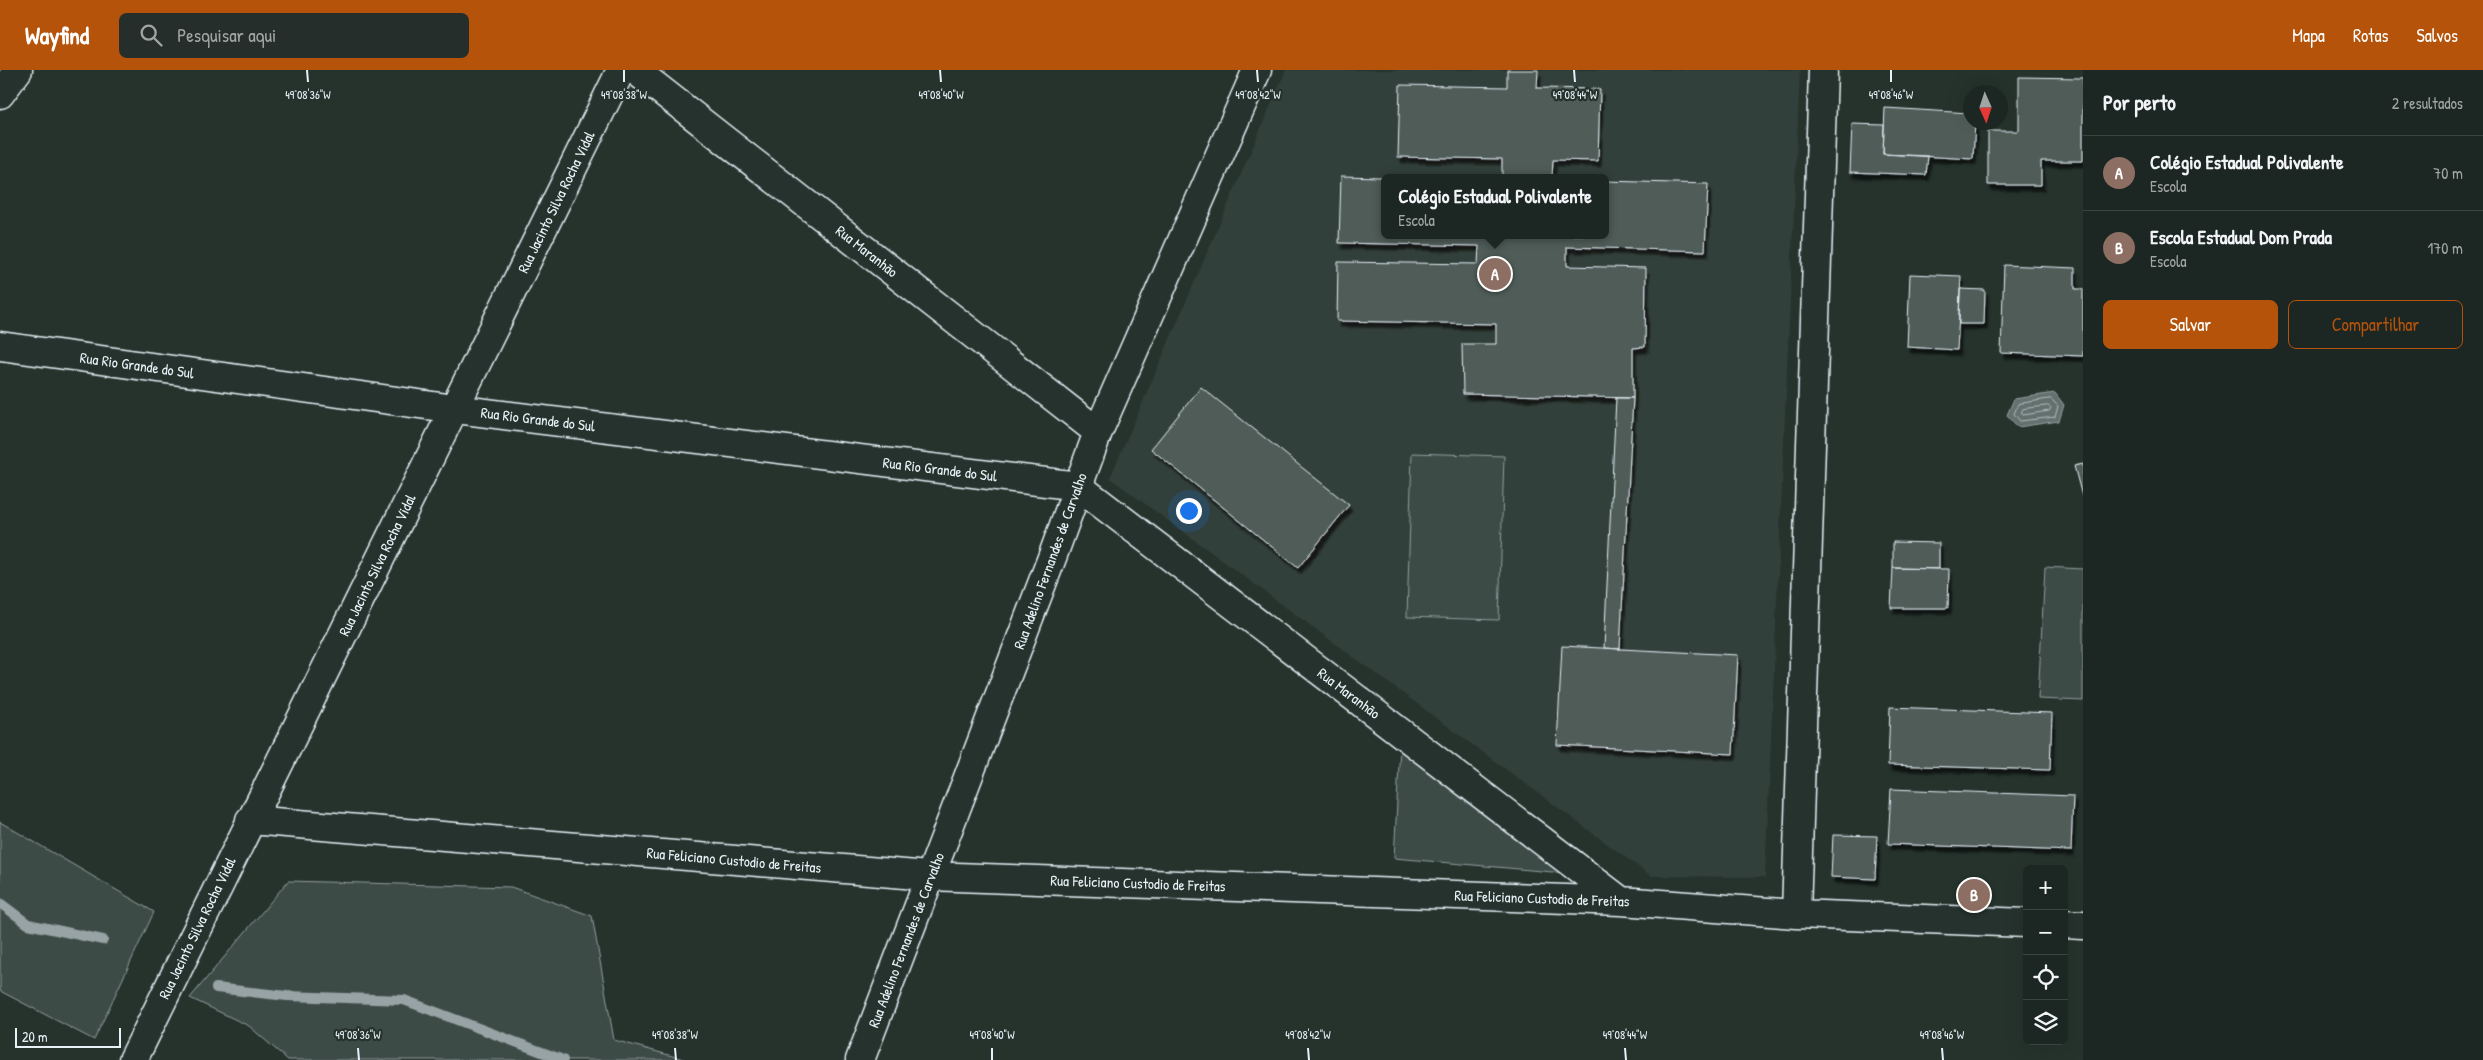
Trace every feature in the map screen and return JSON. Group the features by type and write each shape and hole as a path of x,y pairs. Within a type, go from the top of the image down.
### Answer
{"street":[{"path":"0,94 18,70"},
{"name":"Rua Jacinto Silva Rocha Vidal","path":"133,1060 621,70"},
{"name":"Rua Maranhão","path":"635,70 1098,432"},
{"name":"Rua Adelino Fernandes de Carvalho","path":"860,1060 1053,555 1098,432 1257,70"},
{"path":"1796,914 1823,70"},
{"name":"Rua Rio Grande do Sul","path":"0,346 454,409 1078,486"},
{"name":"Rua Maranhão","path":"1078,486 1620,901"},
{"name":"Rua Feliciano Custodio de Freitas","path":"250,820 929,876 1620,901 1796,914 2023,923"},
{"path":"2068,924 2083,925"}],"shaded area":[{"path":"1286,70 1800,70 1765,877 1651,876 1110,478"},
{"path":"1412,453 1504,456 1499,620 1407,617"},
{"path":"2045,567 2083,569 2083,701 2038,699"},
{"path":"1400,746 1564,873 1394,858"},
{"path":"0,822 154,912 94,1040 0,991"},
{"path":"288,881 511,887 592,916 614,1040 687,1060 288,1060 249,1026 190,998"}],"water":[{"path":"2055,393 2064,405 2059,421 2018,427 2007,415 2014,399"}],"building":[{"path":"1507,70 1538,70 1537,88 1600,89 1598,161 1553,160 1552,174 1502,174 1502,159 1398,157 1400,85 1507,87"},
{"path":"2019,77 2083,78 2083,161 2041,161 2041,185 1988,185 1988,131 2019,131"},
{"path":"1885,108 1963,113 1963,130 1975,130 1973,159 1883,154"},
{"path":"1852,124 1884,125 1883,154 1928,156 1926,175 1850,172"},
{"path":"1341,176 1381,177 1381,239 1609,239 1609,181 1708,184 1705,251 1567,247 1567,266 1646,268 1645,347 1633,348 1633,398 1463,394 1462,344 1496,344 1496,324 1337,321 1338,262 1478,264 1479,246 1339,243"},
{"path":"2004,265 2075,268 2075,289 2083,289 2083,356 2001,353"},
{"path":"1910,274 1961,276 1957,350 1907,347"},
{"path":"1960,289 1985,290 1984,324 1959,324"},
{"path":"1201,387 1349,505 1298,568 1151,449"},
{"path":"1616,398 1633,398 1620,649 1604,648"},
{"path":"2083,464 2083,496 2082,496 2074,466"},
{"path":"1893,542 1939,543 1939,569 1893,568"},
{"path":"1893,568 1949,569 1948,608 1891,608"},
{"path":"1562,646 1738,655 1733,754 1557,745"},
{"path":"1890,707 2052,713 2050,770 1888,765"},
{"path":"1891,789 2073,796 2071,851 1888,844"},
{"path":"1833,835 1877,836 1875,879 1831,877"}],"waterway":[{"path":"0,903 28,924 103,940"},
{"path":"216,988 287,996 404,1000 563,1060"}],"place":[{"name":"Colégio Estadual Polivalente","path":"1495,274"},
{"name":"Escola Estadual Dom Prada","path":"1974,895"}]}
